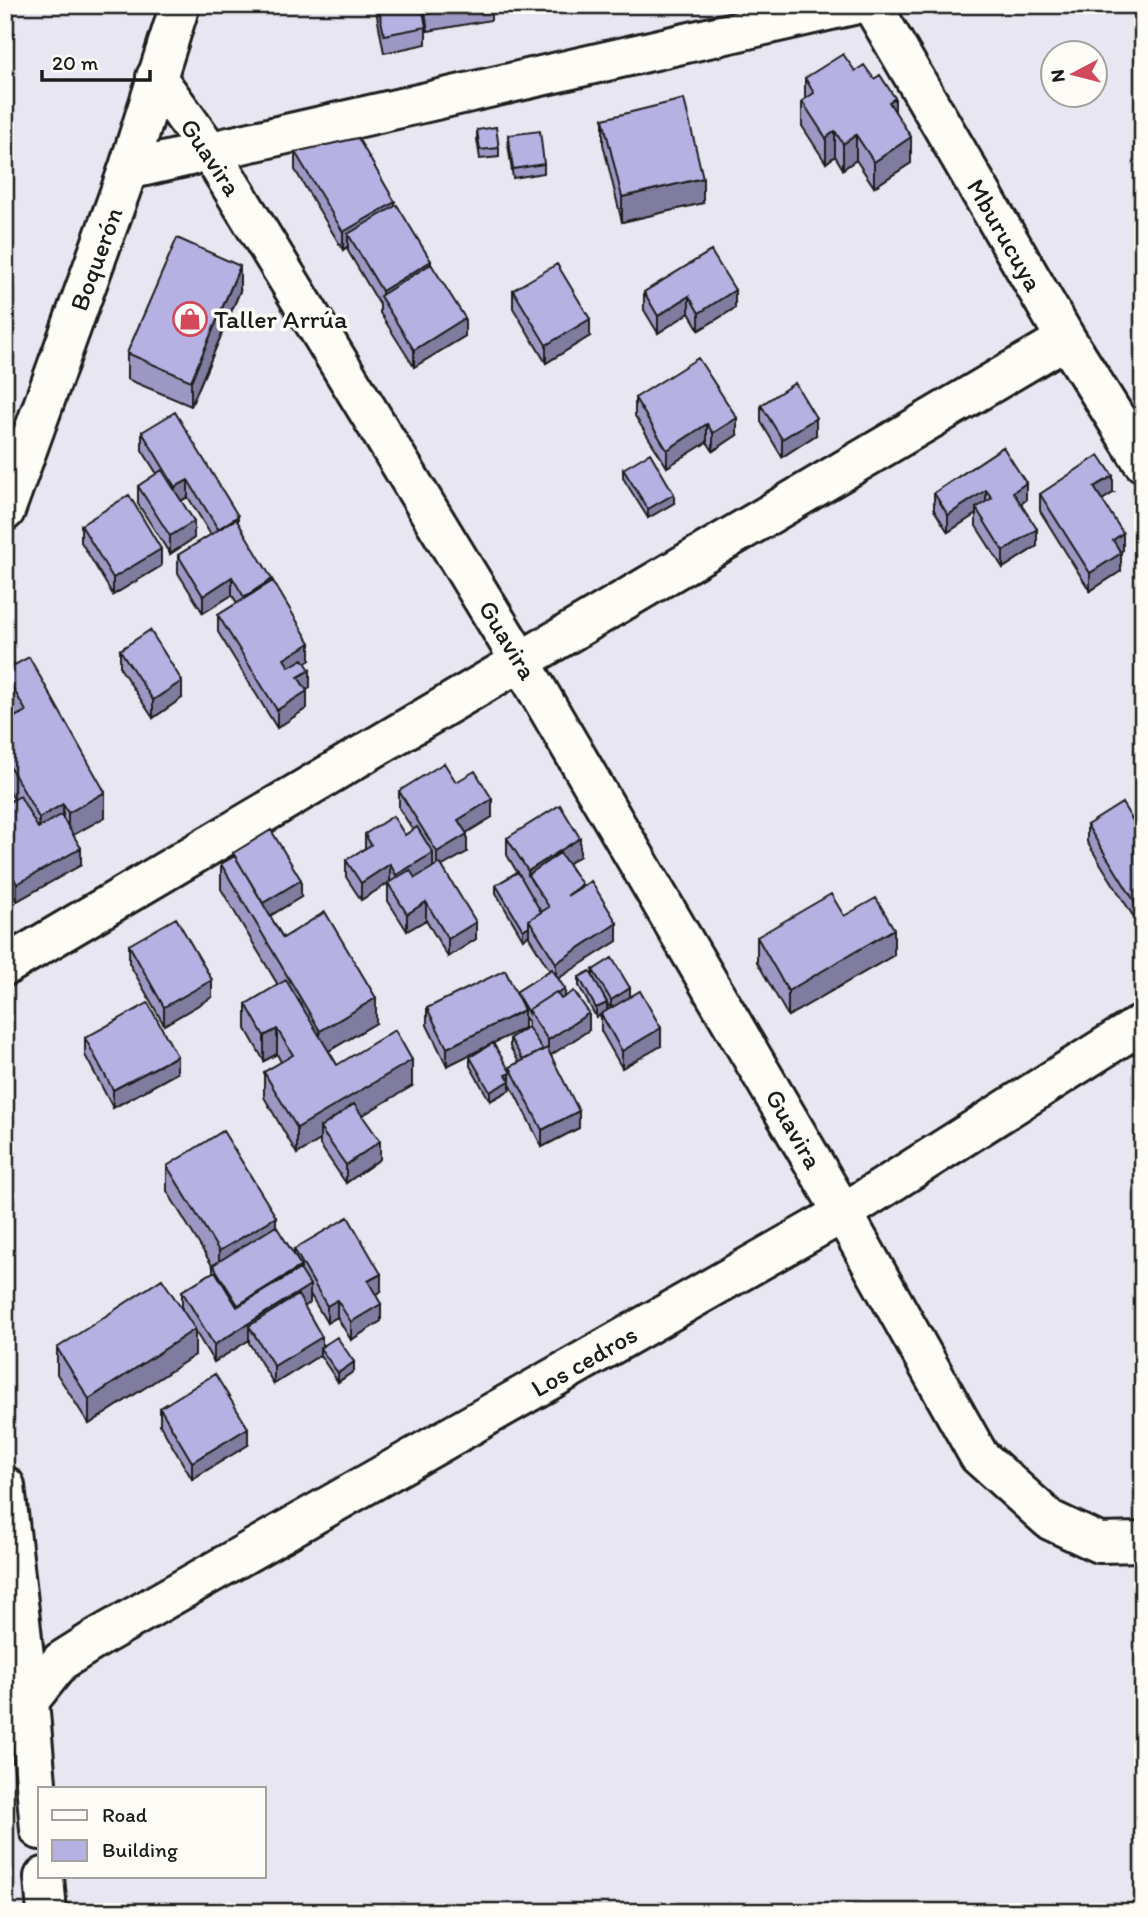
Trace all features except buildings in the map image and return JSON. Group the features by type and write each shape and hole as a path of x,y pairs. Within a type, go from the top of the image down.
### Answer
{"street":[{"name":"Boquerón","path":"5,511 128,170 180,5"},
{"path":"128,170 853,5"},
{"name":"Mburucuya","path":"872,5 1066,340 1143,462"},
{"name":"Guavira","path":"156,77 211,152 521,662 843,1213 979,1456 1051,1520 1099,1543 1143,1542"},
{"path":"5,966 1066,340"},
{"name":"Los cedros","path":"17,1710 61,1661 99,1637 843,1213 1143,1023"},
{"path":"5,1486 17,1710 38,1820"},
{"path":"44,1878 47,1912"}],"place":[{"name":"Taller Arrúa","path":"190,319"}]}
